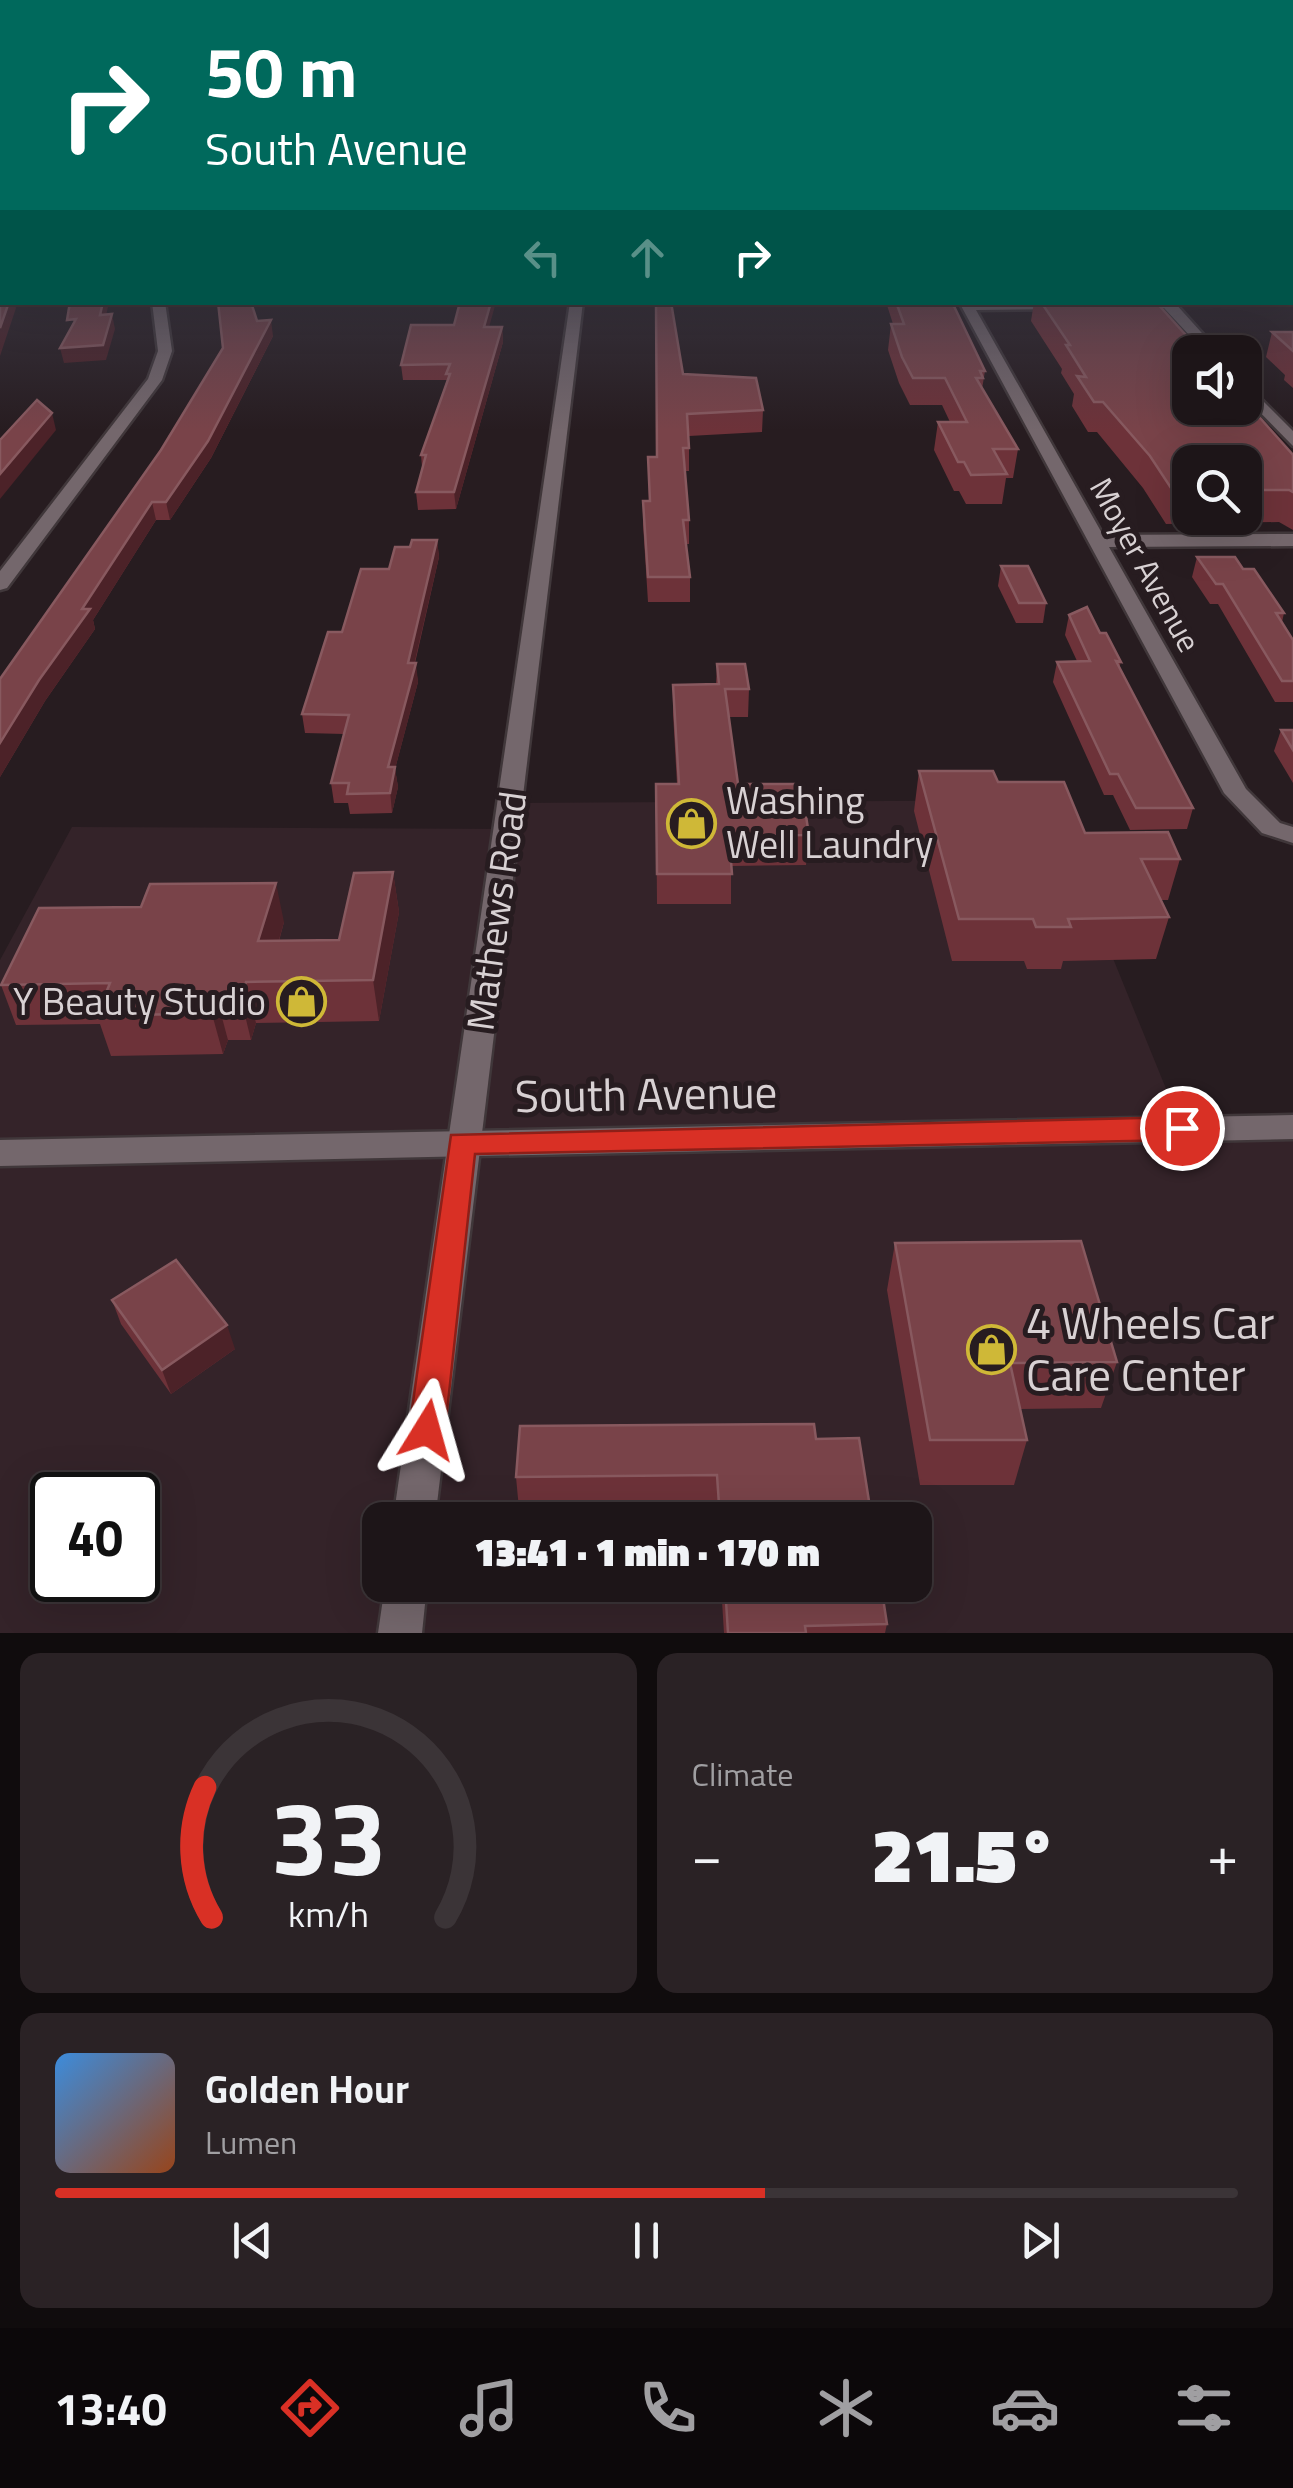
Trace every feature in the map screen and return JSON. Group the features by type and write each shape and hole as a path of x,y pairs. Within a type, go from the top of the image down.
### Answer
{"street":[{"path":"0,584 155,380 165,352 158,305"},
{"name":"Mathews Road","path":"416,1502 462,1143 510,828 577,305"},
{"name":"Moyer Avenue","path":"967,305 1236,793 1271,828 1293,835"},
{"path":"1169,305 1196,335"},
{"path":"1262,407 1293,441"},
{"path":"1098,541 1293,540"},
{"name":"South Avenue","path":"0,1153 1293,1127"},
{"path":"400,1633 404,1602"}],"shaded area":[{"path":"1059,800 1097,919 1182,1128 1293,1127 1293,1633 0,1633 0,960 72,827 509,829 513,803"}],"building":[{"path":"0,305 8,305 0,328"},
{"path":"70,305 102,305 100,315 112,314 103,345 60,348 76,319 67,320"},
{"path":"218,305 252,305 257,321 271,320 208,441 166,502 152,502 82,609 90,609 0,743 0,679 161,450 223,348"},
{"path":"459,305 490,305 484,327 502,327 454,492 416,492 426,455 421,455 450,374 446,374 450,364 401,365 411,325 454,325"},
{"path":"656,305 672,305 683,374 756,378 763,410 687,414 689,448 683,448 689,520 683,520 690,577 648,577 643,501 650,501 648,457 657,457"},
{"path":"897,305 953,305 985,371 980,371 983,378 976,378 1018,449 993,449 1007,474 971,475 964,462 958,462 938,422 967,422 945,378 913,378 891,324 904,324"},
{"path":"1043,305 1159,305 1186,335 1172,335 1172,425 1262,425 1262,420 1293,455 1293,492 1262,490 1262,445 1172,445 1172,489 1150,456 1103,402 1094,402 1077,376 1086,377 1066,345 1070,345"},
{"path":"1272,332 1293,332 1293,351"},
{"path":"37,400 52,413 0,474 0,440"},
{"path":"412,540 437,540 408,663 416,663 388,767 395,767 390,793 347,794 349,783 331,783 349,715 302,714 328,632 342,632 361,569 389,569 395,547 410,547"},
{"path":"1197,557 1235,557 1243,569 1254,569 1284,613 1276,613 1293,640 1293,681 1282,681 1223,584 1216,584"},
{"path":"1001,566 1028,566 1046,603 1019,603"},
{"path":"1087,607 1100,633 1106,633 1121,662 1116,661 1193,808 1136,808 1118,774 1110,774 1057,662 1090,661 1069,615"},
{"path":"717,664 745,664 749,689 725,689 738,784 801,784 809,835 729,836 732,874 657,874 656,784 679,784 673,685 719,684"},
{"path":"1281,730 1293,730 1293,750"},
{"path":"919,771 993,771 998,782 1064,782 1085,833 1168,832 1180,859 1141,859 1169,917 1068,919 1071,927 1036,927 1033,919 959,919"},
{"path":"393,872 373,980 246,982 241,999 217,999 212,1014 97,1015 110,983 1,985 39,908 141,907 150,884 276,883 258,941 339,940 354,873"},
{"name":"4 Wheels Car Care Center","path":"1081,1241 1117,1362 1010,1363 1027,1440 930,1440 895,1243"},
{"path":"176,1260 227,1325 162,1370 112,1300"},
{"path":"814,1424 816,1439 859,1438 869,1502 719,1502 717,1475 516,1477 520,1426"},
{"path":"726,1602 884,1602 887,1624 805,1626 806,1633 728,1633"}],"place":[{"name":"Washing Well Laundry","path":"691,823"},
{"name":"Y Beauty Studio","path":"301,1002"},
{"name":"4 Wheels Car Care Center","path":"991,1349"}],"route":[{"path":"427,1430 462,1143 1182,1128"}]}
